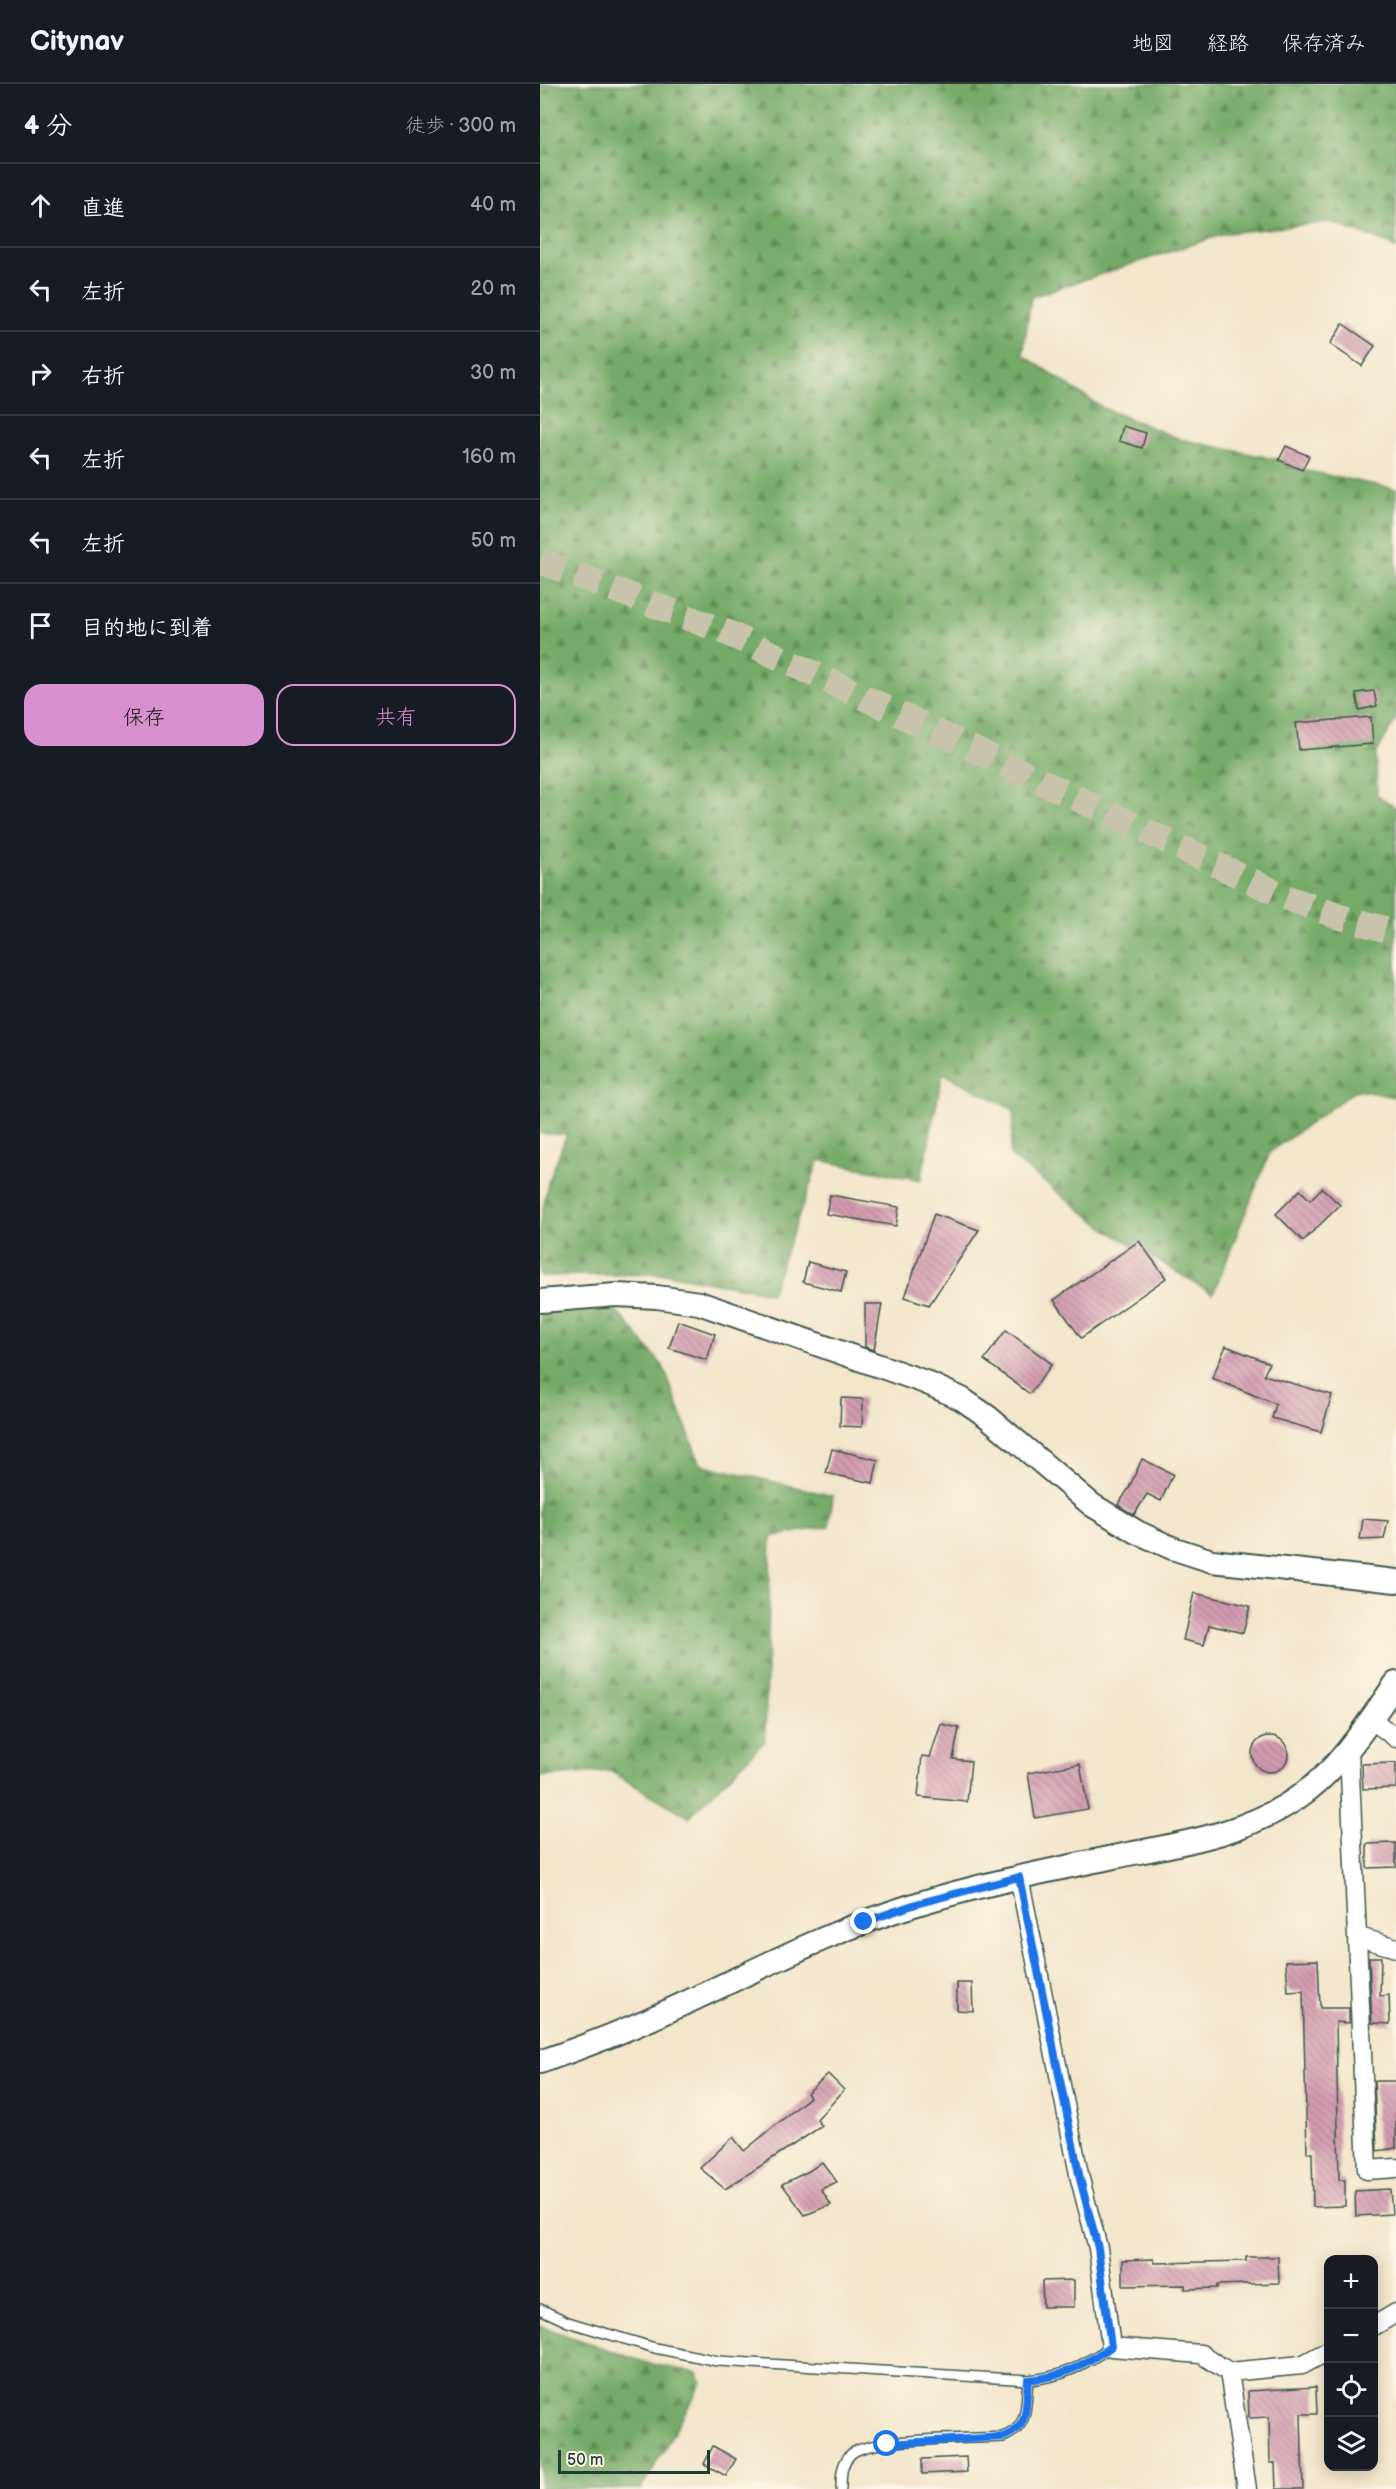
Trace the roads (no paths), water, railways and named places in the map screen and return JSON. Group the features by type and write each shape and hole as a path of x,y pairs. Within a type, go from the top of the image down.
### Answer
{"street":[{"path":"540,1301 616,1295 657,1297 699,1303 925,1382 962,1399 988,1417 1092,1505 1137,1532 1172,1548 1212,1561 1396,1581"},
{"path":"540,2062 666,2012 786,1955 864,1922 916,1904 1019,1877 1207,1838 1249,1824 1300,1796 1349,1750 1396,1683"},
{"path":"1371,1719 1396,1738"},
{"path":"1349,1750 1359,1937 1367,2170 1396,2168"},
{"path":"1019,1877 1080,2179 1098,2248 1111,2347 1201,2354 1229,2372 1302,2365 1324,2353"},
{"path":"1359,1937 1396,1948"},
{"path":"1378,2324 1396,2313"},
{"path":"1229,2372 1247,2489"}],"lane":[{"path":"540,2308 568,2322 655,2348 718,2361 1028,2380 1051,2378 1077,2368 1111,2347"},
{"path":"841,2489 844,2463 852,2453 866,2447 1003,2437 1014,2433 1021,2426 1025,2414 1028,2380"}],"tunnel":[{"path":"540,561 728,633 1285,897 1340,917 1396,932"}]}
